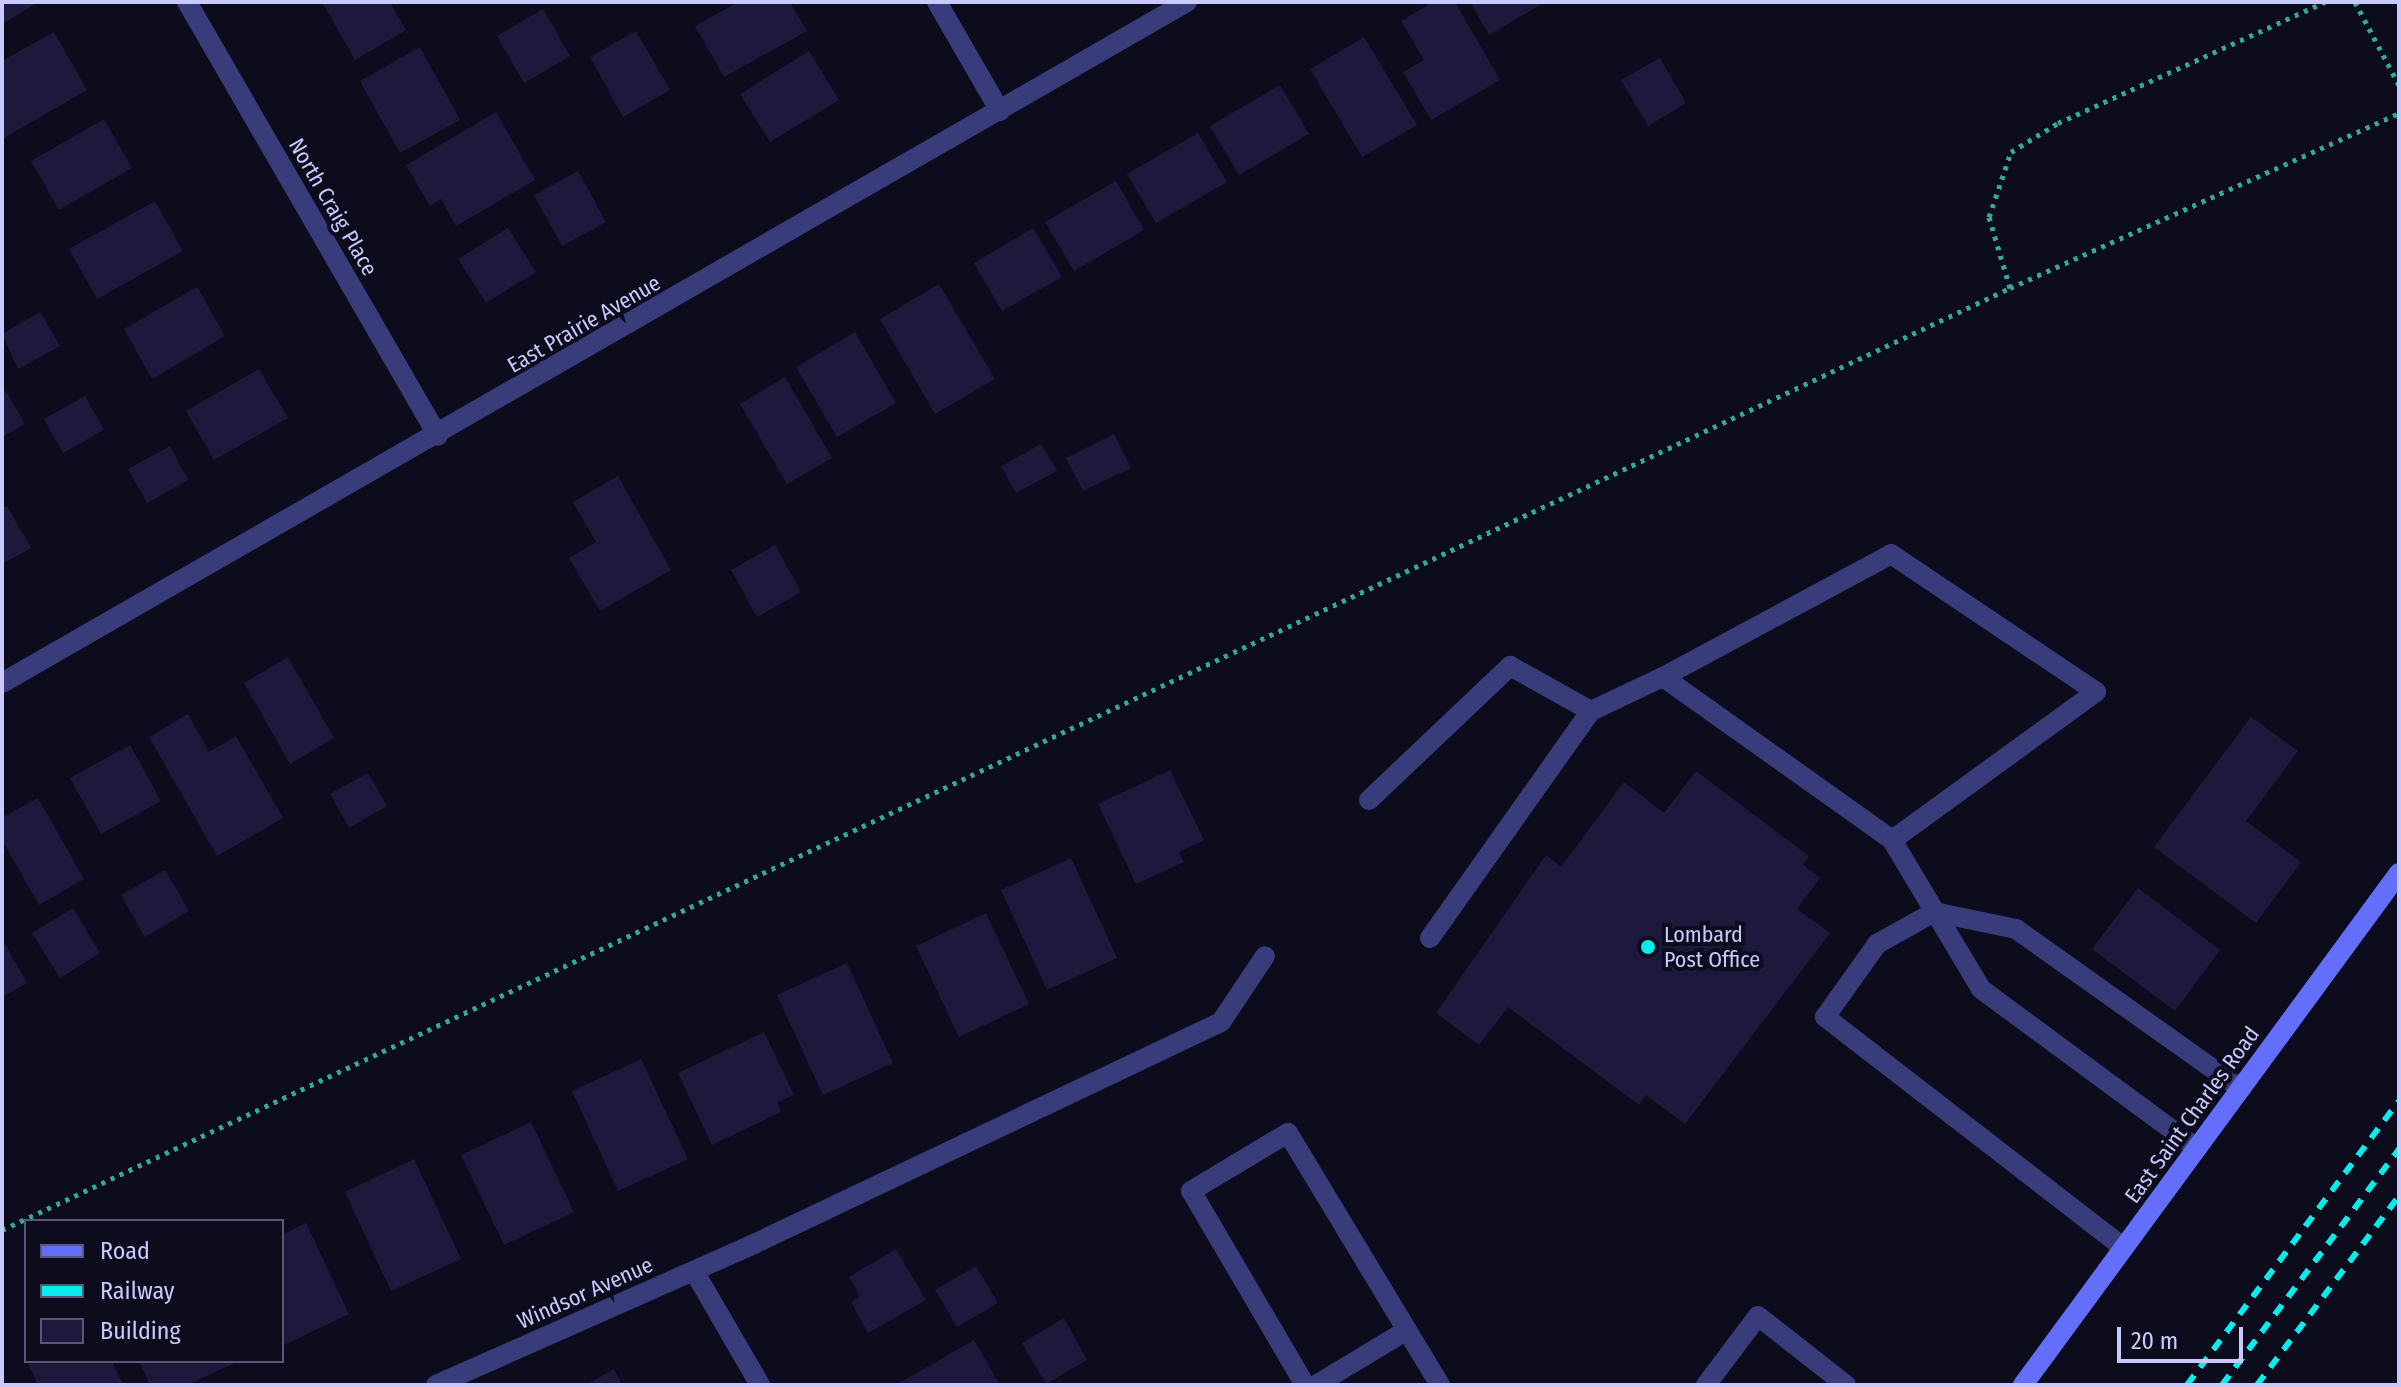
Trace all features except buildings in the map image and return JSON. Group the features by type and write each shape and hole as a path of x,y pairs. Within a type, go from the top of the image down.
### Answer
{"main road":[{"name":"East Saint Charles Road","path":"2023,1385 2399,873"}],"street":[{"name":"North Craig Place","path":"187,2 438,436"},
{"path":"937,2 1000,111"},
{"name":"East Prairie Avenue","path":"2,683 438,436 1187,2"},
{"path":"1430,938 1591,711 1663,677 1891,554 2096,692 1892,840"},
{"path":"1369,800 1510,666 1591,711"},
{"path":"1663,677 1892,840 1981,989 2197,1148"},
{"path":"2124,1248 1825,1017 1877,944 1934,912 2016,929 2241,1089"},
{"name":"Windsor Avenue","path":"436,1385 754,1244 1221,1022 1265,956"},
{"path":"1305,1385 1191,1191 1288,1133 1440,1385"},
{"path":"694,1271 760,1385"},
{"path":"1706,1385 1758,1316 1846,1385"},
{"path":"1316,1385 1407,1330"}],"path":[{"path":"2010,288 1989,217 1991,194 2011,152 2058,123 2325,2"},
{"path":"2355,2 2399,85"},
{"path":"25,1219 2010,288 2399,113"},
{"path":"2,1230 24,1220"}],"railway":[{"path":"2187,1385 2399,1101"},
{"path":"2222,1385 2399,1149"},
{"path":"2257,1385 2399,1196"}],"place":[{"name":"Lombard Post Office","path":"1648,947"}]}
